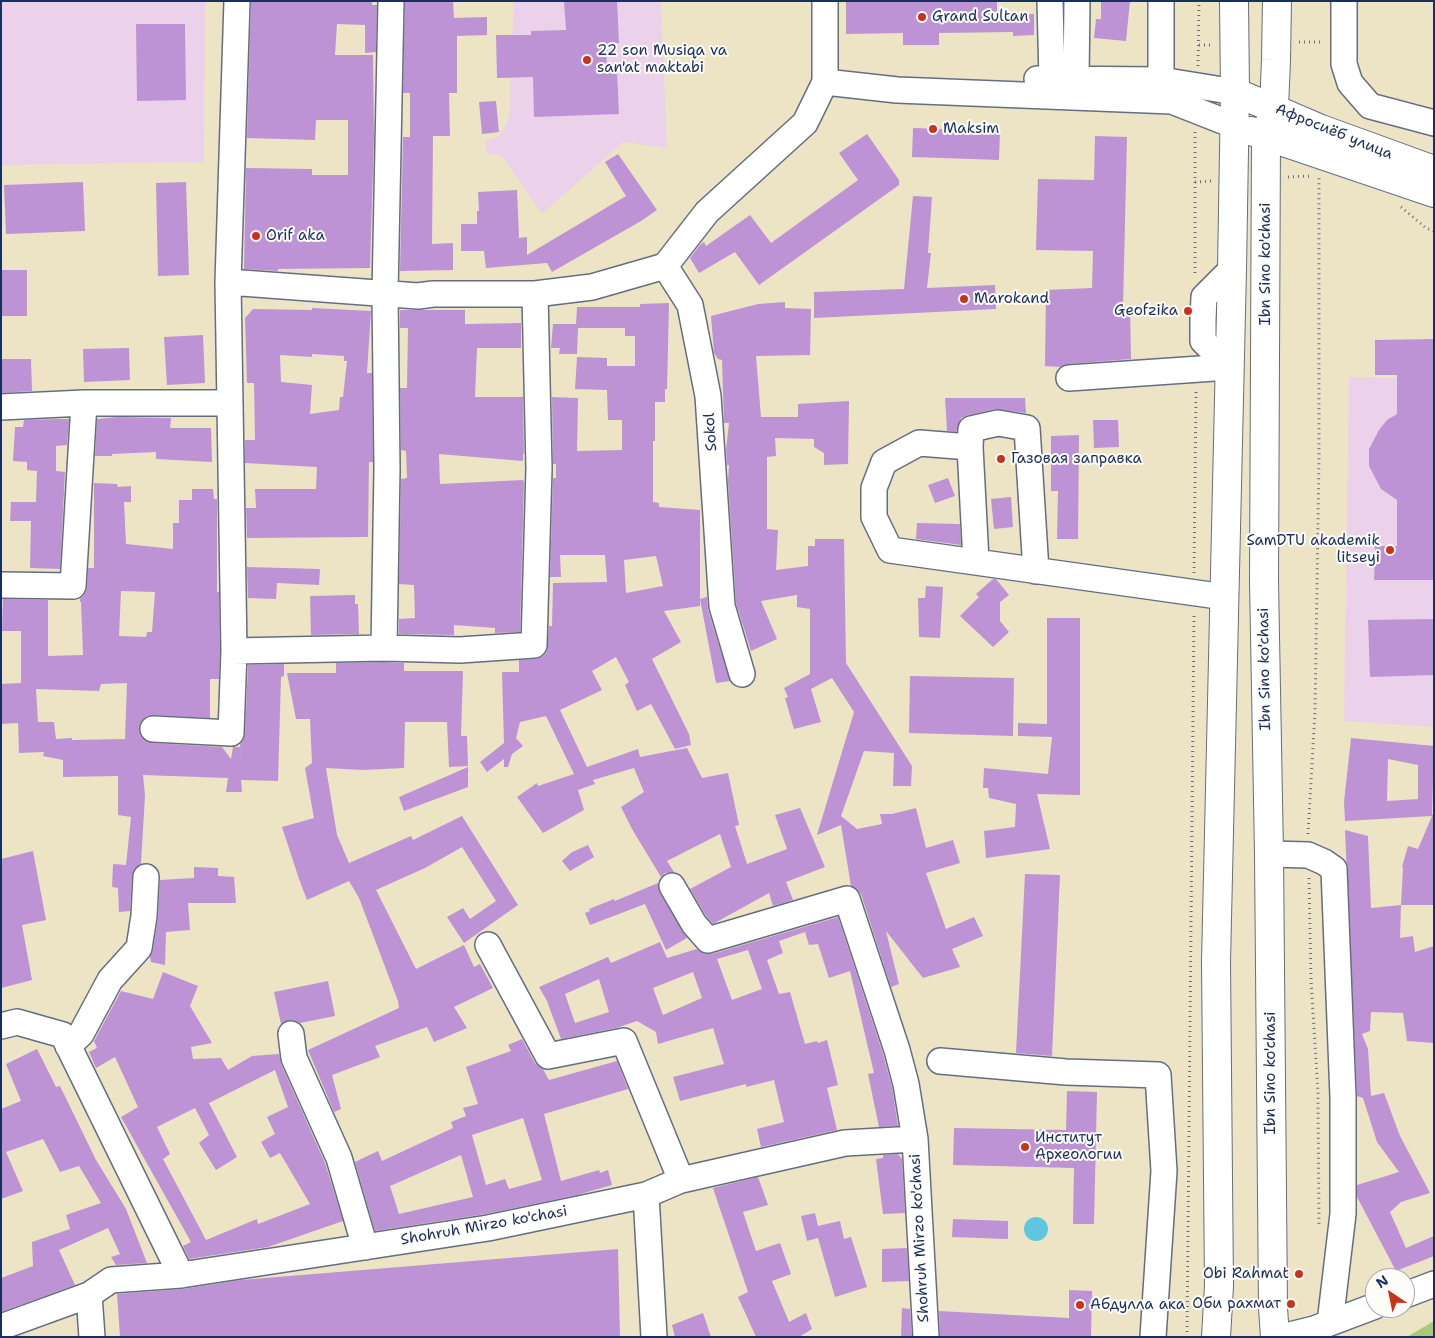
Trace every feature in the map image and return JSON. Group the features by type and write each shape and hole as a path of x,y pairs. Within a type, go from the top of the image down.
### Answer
{"main road":[{"path":"1216,1337 1219,1286 1216,962 1232,269 1234,1"},
{"name":"Ibn Sino ko'chasi","path":"1275,1337 1273,1308 1269,854 1264,581 1266,136 1274,108 1277,1"},
{"name":"Афросиёб улица","path":"1234,92 1321,129 1434,170"},
{"name":"Афросиёб улица","path":"1233,125 1434,194"}],"street":[{"path":"153,729 231,733 234,651 228,282 237,1"},
{"path":"384,648 387,469 384,293 391,1"},
{"path":"228,282 418,296 433,294 535,294 592,287 665,266 707,212 805,123 825,82 825,1"},
{"path":"1050,1 1064,79"},
{"path":"1064,79 1077,1"},
{"path":"1161,1 1161,80"},
{"path":"1344,1 1344,64 1350,83 1370,106 1434,124"},
{"path":"825,82 896,74 1161,80 1196,98 1233,125"},
{"path":"825,82 897,90 1172,101 1234,92"},
{"name":"Sokol","path":"665,266 690,305 708,396 722,606 742,674"},
{"path":"234,651 384,648 460,650 534,645 539,468 535,294"},
{"path":"1070,378 1229,367"},
{"path":"1,407 84,403 229,403"},
{"path":"1,585 73,586 84,403"},
{"path":"976,562 970,448 971,429 998,422 1027,428 1036,571"},
{"path":"970,448 919,442 884,462 874,488 874,517 890,550 1225,597"},
{"path":"1269,854 1308,854 1334,869 1343,1097 1343,1214 1330,1323"},
{"path":"68,1046 81,1034 110,980 139,948 144,916 146,877"},
{"path":"672,886 694,924 708,940 847,899 897,1050 906,1084 915,1139"},
{"path":"488,945 548,1056 624,1041 682,1180"},
{"path":"1,1026 17,1022 63,1035 181,1275"},
{"path":"292,1034 294,1058 339,1158 365,1247"},
{"path":"940,1061 1066,1072 1158,1075 1164,1172 1154,1337"},
{"name":"Shohruh Mirzo ko'chasi","path":"1,1327 89,1295 112,1280 181,1275 488,1228 646,1195 682,1180 845,1143 915,1139 926,1337"},
{"path":"646,1195 654,1337"},
{"path":"1415,1291 1434,1284"},
{"path":"89,1295 92,1337"},
{"path":"1282,1337 1314,1330 1365,1310"}],"path":[{"path":"1195,280 1198,1"},
{"path":"1319,1226 1318,1093 1311,980 1308,821 1315,712 1319,457 1320,154"},
{"path":"1187,1337 1196,369"}],"shaded area":[{"path":"1,1 205,1 204,162 1,165"},
{"name":"22 son Musiqa va san'at maktabi","path":"514,1 661,1 667,148 623,142 542,214 502,156 486,153 486,141 499,136 509,119"},
{"name":"SamDTU akademik litseyi","path":"1349,377 1434,379 1434,727 1344,721"}],"green space":[{"path":"1434,1321 1434,1337 1407,1337"}],"water":[{"path":"1036,1217 1045,1220 1048,1229 1045,1238 1036,1241 1027,1238 1024,1229 1027,1220"}],"building":[{"path":"251,1 372,1 372,5 377,5 376,52 365,53 365,25 337,24 335,55 373,55 374,136 370,268 278,269 278,271 244,269 246,168 312,169 312,175 348,175 348,120 316,120 315,140 247,138"},
{"path":"405,1 453,1 454,18 487,17 487,35 457,36 457,93 449,93 450,136 433,136 432,244 453,243 453,270 400,271 403,137 410,137 410,93 403,93"},
{"path":"564,1 617,1 619,43 606,44 607,72 617,72 619,114 534,117 533,77 497,78 496,35 531,35 531,31 566,30"},
{"name":"Grand Sultan","path":"846,1 997,1 997,15 1034,14 1034,35 1013,36 1013,32 939,33 939,45 903,45 903,33 846,34"},
{"path":"1101,1 1130,1 1126,41 1094,38 1096,19 1101,19"},
{"path":"136,24 185,24 186,100 137,101"},
{"path":"496,101 499,132 482,134 479,102"},
{"path":"913,128 1000,131 999,160 912,157"},
{"path":"867,134 899,180 899,185 759,285 735,252 699,273 690,258 700,245 704,242 706,246 750,215 771,243 858,180 839,153"},
{"path":"1095,136 1127,137 1123,307 1130,307 1131,359 1068,364 1061,367 1045,366 1046,290 1092,288 1093,251 1036,250 1038,179 1094,180"},
{"path":"618,154 657,210 641,221 552,272 547,263 486,268 484,251 461,251 461,224 477,224 477,211 479,211 478,192 517,190 519,238 527,237 527,255 626,196 605,162"},
{"path":"83,182 85,231 6,234 4,185"},
{"path":"186,182 189,275 158,276 156,183"},
{"path":"913,196 932,197 928,253 931,253 927,288 995,285 996,309 814,318 814,292 904,289"},
{"path":"1,270 27,270 27,316 1,316"},
{"path":"785,302 785,308 811,309 810,355 756,356 761,417 798,417 798,404 849,401 848,464 824,465 824,453 814,447 814,439 775,438 776,456 767,457 767,529 778,530 776,570 808,566 808,546 815,546 815,539 844,539 846,663 912,766 911,786 893,786 894,753 864,751 841,816 857,829 882,824 880,814 892,814 916,808 926,848 953,840 960,863 926,873 946,929 974,917 983,936 952,949 960,967 923,978 886,931 899,984 891,987 861,894 851,886 841,825 817,835 854,712 832,678 811,689 821,722 794,729 785,698 788,697 784,688 810,674 810,609 797,607 797,595 761,601 777,639 751,651 736,603 728,481 729,465 727,465 726,450 729,423 724,423 722,360 718,359 714,353 711,316 758,304"},
{"path":"669,303 667,389 665,389 665,402 655,402 653,502 659,503 659,507 700,510 700,606 664,611 681,642 652,659 689,734 691,745 675,749 651,704 637,711 625,685 629,682 616,657 592,671 602,690 560,710 587,767 638,749 640,757 687,748 702,778 728,773 739,825 735,826 747,864 787,849 775,815 800,808 825,867 786,882 793,900 773,906 769,893 713,924 690,889 731,867 720,834 667,861 674,872 665,873 661,877 621,807 644,792 634,768 593,780 595,784 578,790 584,810 543,833 517,797 537,783 538,786 574,774 546,716 520,722 516,738 523,746 512,754 508,767 504,767 504,759 487,772 480,762 504,743 502,672 519,672 519,660 542,657 547,652 549,626 552,626 553,583 607,582 605,555 560,555 561,577 550,577 553,478 556,478 556,464 553,464 552,397 578,398 577,451 622,450 622,420 608,420 607,390 575,389 577,357 607,358 607,366 635,366 635,336 625,336 625,328 578,328 577,354 559,354 560,348 551,348 553,324 576,324 577,307 640,307 640,304","holes":["656,556 663,586 626,593 624,560"]},
{"path":"312,308 371,311 367,373 372,373 373,462 369,462 368,537 247,538 246,508 256,508 255,489 316,489 317,467 245,463 245,440 255,440 254,383 247,383 245,318 253,309 312,310","holes":["280,355 344,356 344,361 347,361 343,397 340,397 339,410 310,414 312,385 281,382"]},
{"path":"400,310 465,310 465,324 521,323 521,348 477,348 475,397 523,397 523,461 439,454 440,484 523,480 524,482 520,632 495,633 495,628 454,625 454,635 399,634 399,619 415,618 414,585 399,584 401,479 407,478 406,451 401,450 400,388 407,388 408,328 400,328"},
{"path":"203,335 205,383 167,385 164,337"},
{"path":"1434,339 1434,580 1374,580 1375,546 1397,546 1397,500 1381,489 1369,466 1369,449 1379,430 1387,420 1397,414 1397,375 1375,375 1375,340"},
{"path":"129,348 130,380 84,382 83,349"},
{"path":"1,359 31,359 32,391 1,393"},
{"path":"945,398 1025,398 1026,413 995,409 968,415 961,418 956,432 947,431"},
{"path":"118,417 171,418 170,428 211,428 212,462 156,459 156,452 95,456 97,419"},
{"path":"69,419 67,445 56,446 56,471 65,472 60,569 30,568 31,521 10,521 11,502 36,502 37,471 27,470 27,462 13,461 15,427 23,427 24,420"},
{"path":"1093,420 1118,420 1119,447 1094,448"},
{"path":"1079,435 1078,539 1057,539 1058,491 1051,491 1051,436"},
{"path":"948,478 955,496 935,503 928,485"},
{"path":"94,483 117,484 118,487 131,486 131,502 124,502 126,544 173,549 173,523 179,523 179,500 192,500 192,489 213,489 214,499 217,499 217,592 219,592 220,651 219,679 210,679 210,718 147,716 141,721 139,728 140,735 145,741 222,747 231,759 233,747 240,747 241,767 240,744 245,734 248,665 284,664 284,676 281,677 278,781 241,780 242,792 226,792 228,778 143,775 145,795 141,864 134,869 132,876 130,911 119,912 118,888 112,887 113,864 126,865 131,817 118,815 118,776 63,777 63,760 43,756 44,752 19,753 18,723 1,724 1,684 21,683 21,631 2,631 3,599 48,600 48,656 83,655 80,599 85,594 87,587 88,568 94,568","holes":["121,591 155,592 152,632 147,632 146,637 119,636","127,683 125,739 56,739 54,722 38,722 36,689 99,691 101,684"]},
{"path":"1011,497 1013,527 994,529 991,499"},
{"path":"917,523 960,524 961,545 916,539"},
{"path":"247,567 320,569 319,585 277,583 276,599 248,598"},
{"path":"993,579 996,579 1009,595 1000,602 1000,621 1009,632 993,647 960,616 979,597 976,594"},
{"path":"926,586 943,587 940,638 919,637 918,598 925,598"},
{"path":"355,595 355,604 358,604 359,634 311,635 310,596"},
{"path":"707,597 708,610 730,681 716,683 700,599"},
{"path":"1047,618 1080,618 1080,795 1037,794 1050,849 986,858 984,831 1015,827 1016,804 989,798 988,788 983,788 984,768 1048,774 1052,737 1018,736 1018,723 1047,724"},
{"path":"1434,619 1434,675 1370,677 1368,620"},
{"path":"336,663 404,663 404,671 463,671 461,736 467,736 468,766 449,767 447,722 405,722 404,768 363,770 326,768 337,835 349,863 411,836 413,840 462,816 518,905 464,943 447,917 463,908 470,919 496,901 462,847 425,868 376,890 416,969 464,945 474,967 480,964 493,988 454,1007 467,1028 434,1042 427,1027 375,1046 380,1057 332,1075 341,1109 334,1112 308,1050 399,1008 359,898 349,881 307,900 299,879 282,827 314,818 305,768 312,763 310,719 296,719 287,673 336,673"},
{"path":"910,676 1014,678 1013,736 909,733"},
{"path":"1351,738 1434,746 1432,815 1434,812 1434,905 1401,905 1402,867 1408,846 1418,849 1432,816 1345,821 1344,802","holes":["1388,759 1418,765 1418,799 1387,801"]},
{"path":"468,767 468,787 404,811 399,797"},
{"path":"1345,830 1368,836 1371,908 1401,905 1400,938 1413,936 1415,952 1434,946 1434,1043 1407,1041 1403,1013 1371,1012 1370,1031 1362,1034 1368,1049 1371,1096 1384,1093 1400,1136 1430,1193 1401,1202 1390,1212 1406,1248 1434,1236 1434,1256 1404,1268 1394,1268 1357,1197 1357,1185 1399,1172 1377,1142 1363,1098 1357,1096"},
{"path":"588,845 594,857 570,871 562,861 572,852"},
{"path":"33,851 46,920 22,925 32,980 1,988 1,859"},
{"path":"194,867 218,868 218,876 234,877 236,903 188,903 190,930 166,932 165,965 151,962 150,956 153,950 158,918 160,880 194,878"},
{"path":"1025,874 1060,875 1052,1056 1016,1053"},
{"path":"658,883 660,893 687,938 666,950 645,904 590,925 585,913 590,911 589,909 614,899 615,901"},
{"path":"838,917 883,1054 892,1087 898,1126 879,1127 868,1074 874,1073 850,971 829,978 818,944 809,945 805,932 779,941 783,953 767,960 779,994 790,992 805,1044 827,1040 838,1085 827,1088 837,1130 761,1147 757,1129 784,1122 774,1080 746,1087 746,1084 680,1101 673,1077 724,1064 713,1028 658,1044 656,1032 637,1021 616,1028 561,1039 547,1001 539,987 608,957 611,963 660,942 667,958 697,949 704,954 712,954","holes":["748,950 762,989 732,1000 717,959","693,972 702,998 663,1015 653,988","599,979 609,1012 575,1023 565,994"]},
{"path":"163,972 198,986 190,1006 212,1043 191,1047 193,1059 221,1058 228,1070 252,1056 279,1054 281,1064 325,1163 343,1221 268,1247 189,1259 183,1246 191,1242 121,1117 138,1107 115,1057 96,1068 89,1052 97,1048 94,1041 121,991 153,999","holes":["275,1070 288,1107 267,1117 275,1134 261,1142 270,1158 280,1153 310,1204 258,1224 257,1219 206,1240 163,1159 170,1154 157,1127 195,1108 209,1135 199,1143 216,1170 237,1157 209,1103"]},
{"path":"328,981 335,1016 300,1023 289,1020 281,1024 274,992"},
{"path":"522,1039 535,1063 543,1069 549,1080 617,1061 628,1089 544,1114 561,1181 599,1170 600,1173 608,1170 612,1185 577,1195 485,1214 375,1231 355,1162 378,1151 382,1161 453,1128 451,1122 466,1116 463,1108 478,1104 466,1067 511,1051 508,1045","holes":["523,1118 542,1180 509,1189 505,1179 486,1185 472,1135","461,1155 473,1197 399,1214 390,1186"]},
{"path":"37,1049 56,1087 60,1086 96,1160 126,1209 147,1263 116,1265 111,1257 120,1254 108,1228 59,1250 75,1285 1,1312 1,1278 33,1266 32,1242 70,1229 66,1215 101,1203 79,1166 60,1172 43,1139 6,1152 23,1191 1,1199 1,1109 21,1101 6,1064"},
{"name":"Институт Археологии","path":"1067,1091 1097,1092 1094,1224 1073,1224 1074,1168 953,1165 954,1128 1066,1130"},
{"path":"898,1154 902,1159 905,1213 883,1214 876,1159 883,1158 883,1155"},
{"path":"758,1177 768,1205 743,1212 756,1251 780,1243 791,1274 772,1281 789,1322 806,1313 812,1329 799,1337 756,1337 738,1297 748,1292 713,1188"},
{"path":"815,1213 818,1226 840,1221 844,1239 851,1237 867,1287 835,1297 818,1238 807,1241 801,1216"},
{"path":"953,1219 1008,1221 1008,1239 952,1237"},
{"path":"907,1248 909,1281 882,1282 882,1249"},
{"path":"618,1249 620,1337 120,1337 117,1294 183,1289 241,1280"},
{"path":"1069,1290 1092,1291 1091,1337 940,1337 939,1311 1069,1318"},
{"path":"902,1308 910,1309 912,1337 901,1337"},
{"path":"703,1313 711,1337 675,1337 672,1325"}],"place":[{"name":"Grand Sultan","path":"922,17"},
{"name":"22 son Musiqa va san'at maktabi","path":"587,60"},
{"name":"Maksim","path":"933,129"},
{"name":"Orif aka","path":"256,236"},
{"name":"Marokand","path":"964,299"},
{"name":"Geofzika","path":"1188,311"},
{"name":"Газовая заправка","path":"1001,459"},
{"name":"SamDTU akademik litseyi","path":"1390,550"},
{"name":"Институт Археологии","path":"1025,1147"},
{"name":"Obi Rahmat","path":"1299,1274"},
{"name":"Оби рахмат","path":"1291,1304"},
{"name":"Абдулла ака","path":"1080,1305"}]}
